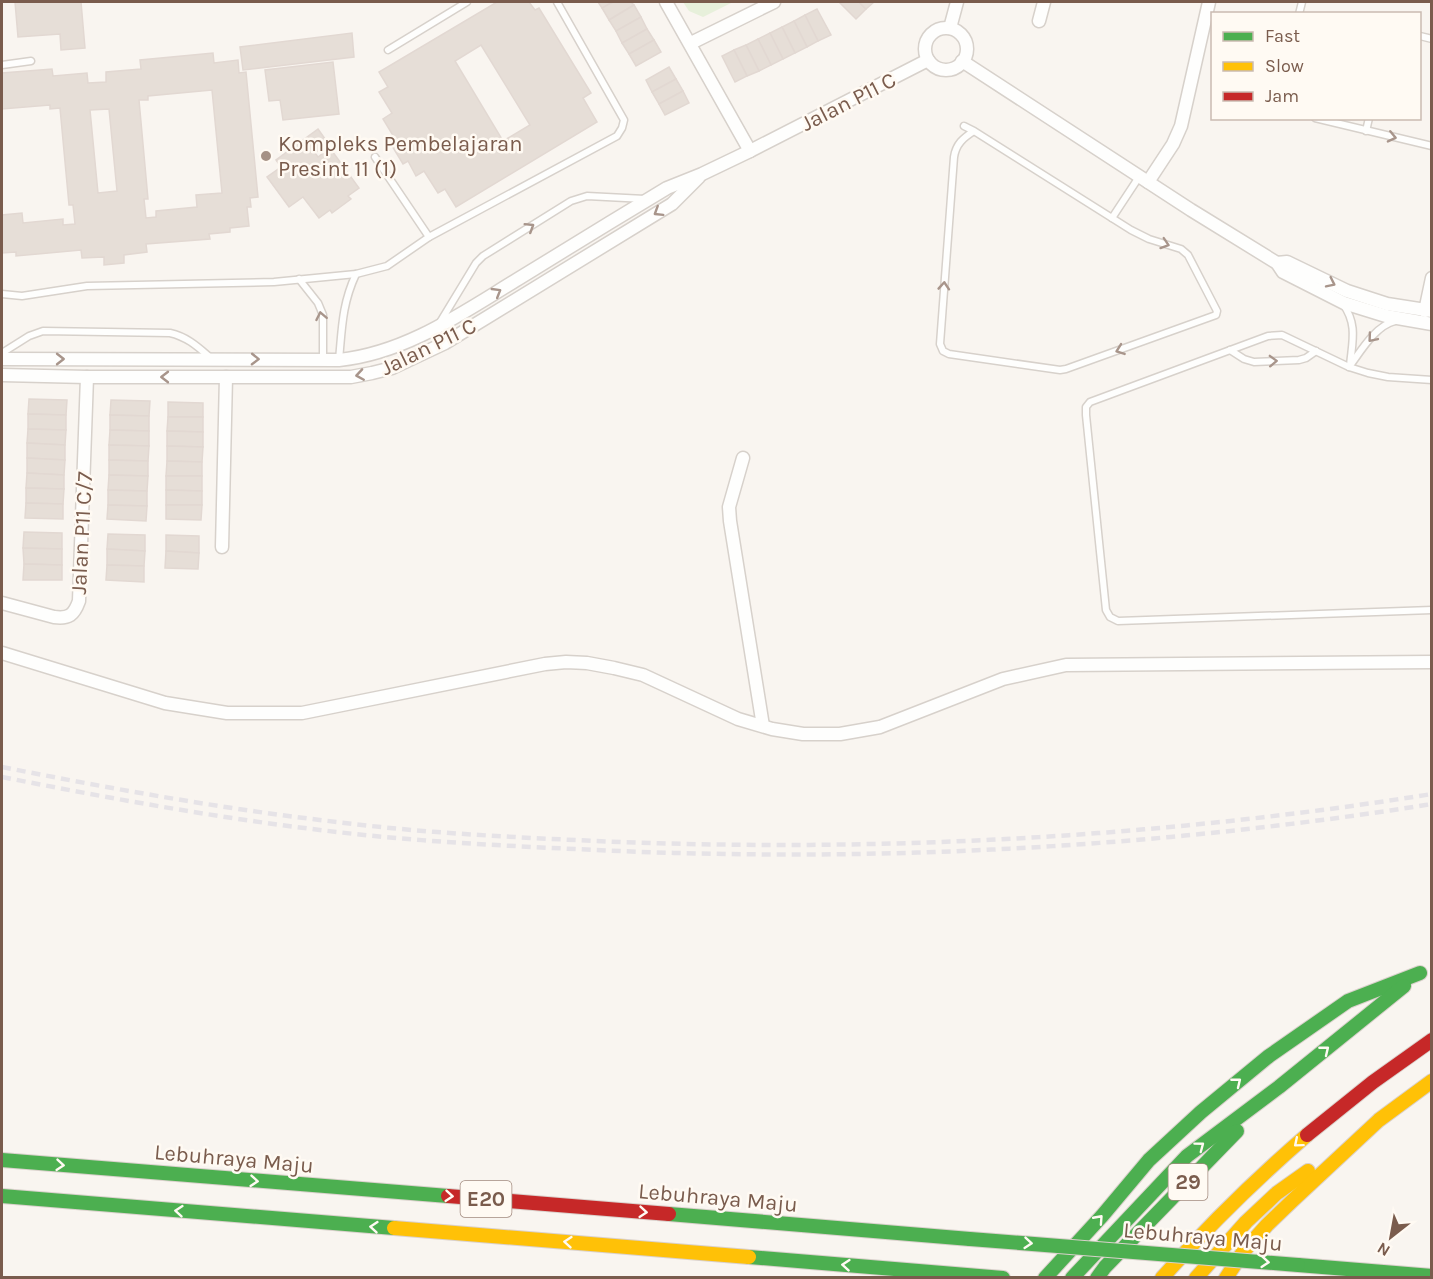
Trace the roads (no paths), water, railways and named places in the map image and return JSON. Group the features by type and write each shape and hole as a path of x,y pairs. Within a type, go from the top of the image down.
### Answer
{"highway":[{"name":"29","path":"1097,1278 1279,1087 1426,970"},
{"path":"1045,1278 1149,1160 1201,1112 1269,1056 1348,1001 1426,970"},
{"name":"29","path":"1162,1278 1208,1227 1286,1152 1342,1105 1431,1040"},
{"path":"1196,1278 1246,1222 1277,1193 1431,1081"},
{"path":"1072,1278 1187,1156 1279,1087"},
{"path":"1226,1278 1243,1252 1267,1225 1379,1120"},
{"name":"Lebuhraya Maju","path":"2,1160 1431,1275"},
{"name":"E20","path":"2,1197 1003,1278"}],"street":[{"path":"666,2 750,151"},
{"path":"691,43 774,2"},
{"path":"950,28 957,2"},
{"path":"1039,21 1044,2"},
{"path":"1143,179 1173,144 1181,126 1209,2"},
{"path":"950,28 958,32 966,43 962,61 952,69 933,65 928,60 925,48 929,36 939,29 950,28"},
{"name":"Jalan P11 C","path":"2,358 339,360 367,356 436,329 667,188 750,151 928,60"},
{"path":"962,61 1277,263 1283,272 1341,302 1386,316 1431,324"},
{"name":"Jalan P11 C","path":"2,375 351,377 392,368 445,343 672,204 702,174"},
{"path":"1277,263 1287,262 1347,291 1387,304 1428,311 1431,278"},
{"path":"222,548 226,376"},
{"name":"Jalan P11 C/7","path":"2,603 63,618 76,610 79,601 87,377"},
{"path":"742,458 729,507 730,521 763,726"},
{"path":"2,653 165,703 227,712 302,713 545,663 587,663 642,675 738,719 803,734 840,734 880,727 1003,678 1065,665 1431,662"}],"lane":[{"path":"388,50 466,2"},
{"path":"2,294 22,296 87,286 274,282 356,274 387,266 429,237 617,136 624,120 557,2"},
{"path":"2,65 31,61"},
{"path":"1323,120 1431,146"},
{"path":"1366,131 1369,120"},
{"path":"964,126 974,130 1131,230 1149,239 1181,249 1188,255 1217,311 1216,315 1072,368 1060,370 949,354 943,351 940,344 955,149 962,139 974,130"},
{"path":"375,157 429,237"},
{"path":"1113,218 1143,179"},
{"path":"436,329 476,263 483,256 571,201 587,196 648,199"},
{"path":"339,360 344,305 356,274"},
{"path":"299,279 318,303 323,315 323,360"},
{"path":"1341,302 1353,324 1349,367"},
{"path":"1349,367 1377,331 1389,322 1401,319"},
{"path":"2,353 29,336 43,331 170,333 191,341 212,359"},
{"path":"1431,380 1368,373 1349,367 1282,335 1268,336 1090,402 1086,407 1106,610 1110,617 1118,621 1431,610"},
{"path":"1230,350 1254,362 1299,360 1316,351"}],"railway":[{"path":"2,767 211,805 369,826 498,836 701,844 910,843 1120,831 1224,822 1432,794"},
{"path":"2,777 169,808 337,832 498,845 701,854 910,853 1120,841 1224,832 1432,804"}],"place":[{"name":"Kompleks Pembelajaran Presint 11 (1)","path":"266,156"}]}
